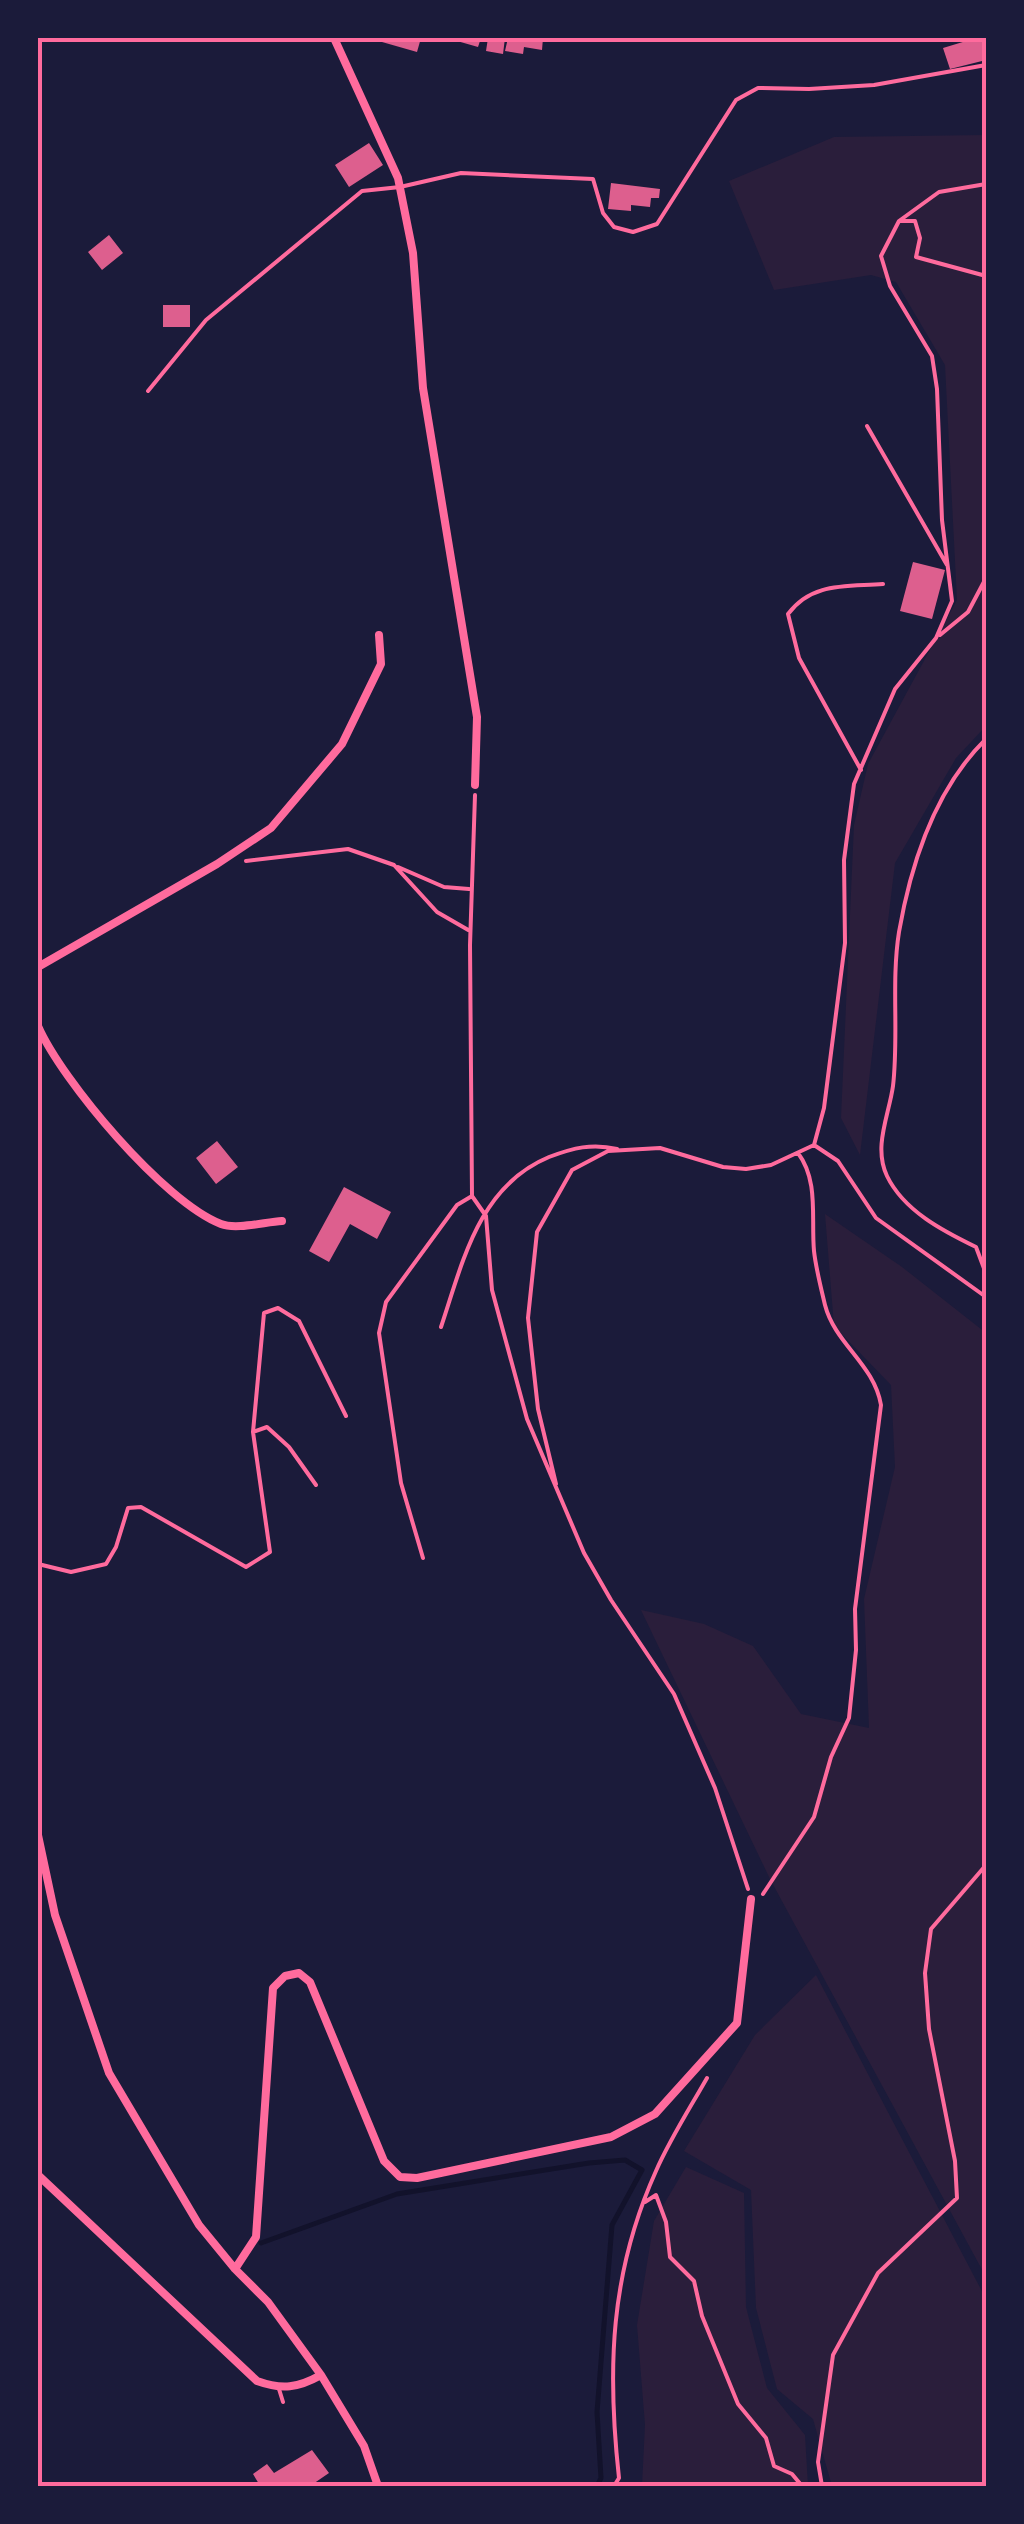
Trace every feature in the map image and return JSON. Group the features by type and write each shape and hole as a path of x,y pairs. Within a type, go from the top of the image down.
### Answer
{"street":[{"path":"334,38 400,188 413,253 423,388 477,716 475,785"},
{"path":"38,967 217,864 271,828 342,744 381,664 379,635"},
{"path":"38,1026 48,1050 106,1127 179,1198 223,1226 282,1221"},
{"path":"38,1835 55,1915 108,2072 199,2225 268,2302 321,2375 364,2446 378,2486"},
{"path":"235,2269 256,2237 274,1988 284,1976 300,1973 310,1982 384,2160 400,2177 417,2178 611,2137 655,2114 737,2023 750,1899"},
{"path":"38,2175 257,2381 279,2389 304,2384 321,2375"}],"lane":[{"path":"148,392 206,320 362,191 400,188 461,173 593,179 604,213 614,228 633,232 657,224 736,100 758,88 874,85 986,65"},
{"path":"279,2389 283,2402"}],"path":[{"path":"936,638 952,601 932,356 890,286 881,256 899,221 939,192 986,184"},
{"path":"899,221 914,221 920,238 916,258 986,276"},
{"path":"867,426 948,568"},
{"path":"559,1497 538,1409 528,1318 537,1232 572,1170 608,1150 660,1148 724,1167 746,1169 771,1165 814,1145 824,1108 845,942 844,860 854,784 896,689 936,638 968,612 986,578"},
{"path":"860,770 799,658 788,614 800,599 814,591 883,584"},
{"path":"986,739 964,761 922,841 898,934 893,1088 881,1136 886,1175 914,1211 976,1247 986,1295"},
{"path":"475,785 470,932 472,1196 486,1216 492,1290 504,1343 527,1419 584,1553 610,1600 674,1694 715,1788 743,1865 750,1899 762,1896 814,1817 831,1757 849,1718 856,1650 854,1608 881,1406 867,1368 832,1328 814,1257 808,1166 798,1153"},
{"path":"217,864 348,849 444,887 472,890"},
{"path":"394,865 437,912 470,932"},
{"path":"442,1327 471,1236 502,1187 518,1171 566,1150 596,1144 623,1150"},
{"path":"814,1145 838,1161 876,1218 986,1295"},
{"path":"423,1558 401,1483 380,1333 386,1302 457,1205 472,1196"},
{"path":"38,1564 71,1572 106,1564 116,1547 128,1508 140,1507 246,1567 270,1552 253,1432 264,1313 278,1308 299,1320 346,1416"},
{"path":"253,1432 267,1427 289,1447 316,1486"},
{"path":"822,2486 818,2462 833,2355 878,2273 957,2198 955,2161 929,2029 925,1973 931,1930 986,1865 986,1859"},
{"path":"614,2486 619,2478 611,2406 613,2324 628,2247 656,2171 710,2072"},
{"path":"644,2202 656,2196 666,2222 670,2257 694,2281 702,2316 738,2404 766,2438 774,2466 792,2474 802,2486"}],"shaded area":[{"path":"986,135 986,726 956,758 895,863 860,1155 841,1118 854,825 868,764 957,600 945,365 896,282 871,275 774,290 729,181 834,137"},
{"path":"825,1214 902,1267 986,1333 986,2277 770,1879 641,1610 704,1624 753,1646 801,1714 869,1728 864,1599 895,1467 891,1385 834,1326"},
{"path":"816,1975 986,2299 986,2486 832,2486 813,2419 777,2389 756,2308 751,2190 684,2151 755,2035"},
{"path":"686,2167 744,2193 746,2307 767,2388 805,2435 808,2486 642,2486 645,2425 637,2325 654,2221"}],"building":[{"path":"383,38 421,38 417,52 382,42"},
{"path":"481,38 478,47 457,41"},
{"path":"488,38 505,38 503,54 486,51"},
{"path":"508,38 543,38 542,50 524,47 523,54 505,51"},
{"path":"976,38 986,42 986,60 950,69 943,48"},
{"path":"369,143 383,165 349,187 335,165"},
{"path":"611,183 660,189 659,198 651,198 650,207 631,205 631,211 608,209"},
{"path":"109,235 123,253 102,270 88,252"},
{"path":"163,305 190,305 190,327 163,327"},
{"path":"913,562 945,570 932,619 900,611"},
{"path":"217,1141 238,1167 216,1184 196,1158"},
{"path":"344,1187 391,1212 377,1239 350,1224 329,1262 309,1251"},
{"path":"312,2450 329,2473 310,2486 256,2486 259,2484 253,2474 267,2464 274,2473"}],"waterway":[{"path":"261,2243 397,2194 589,2163 625,2160 642,2170 612,2225 597,2412 601,2478 597,2486"}]}
